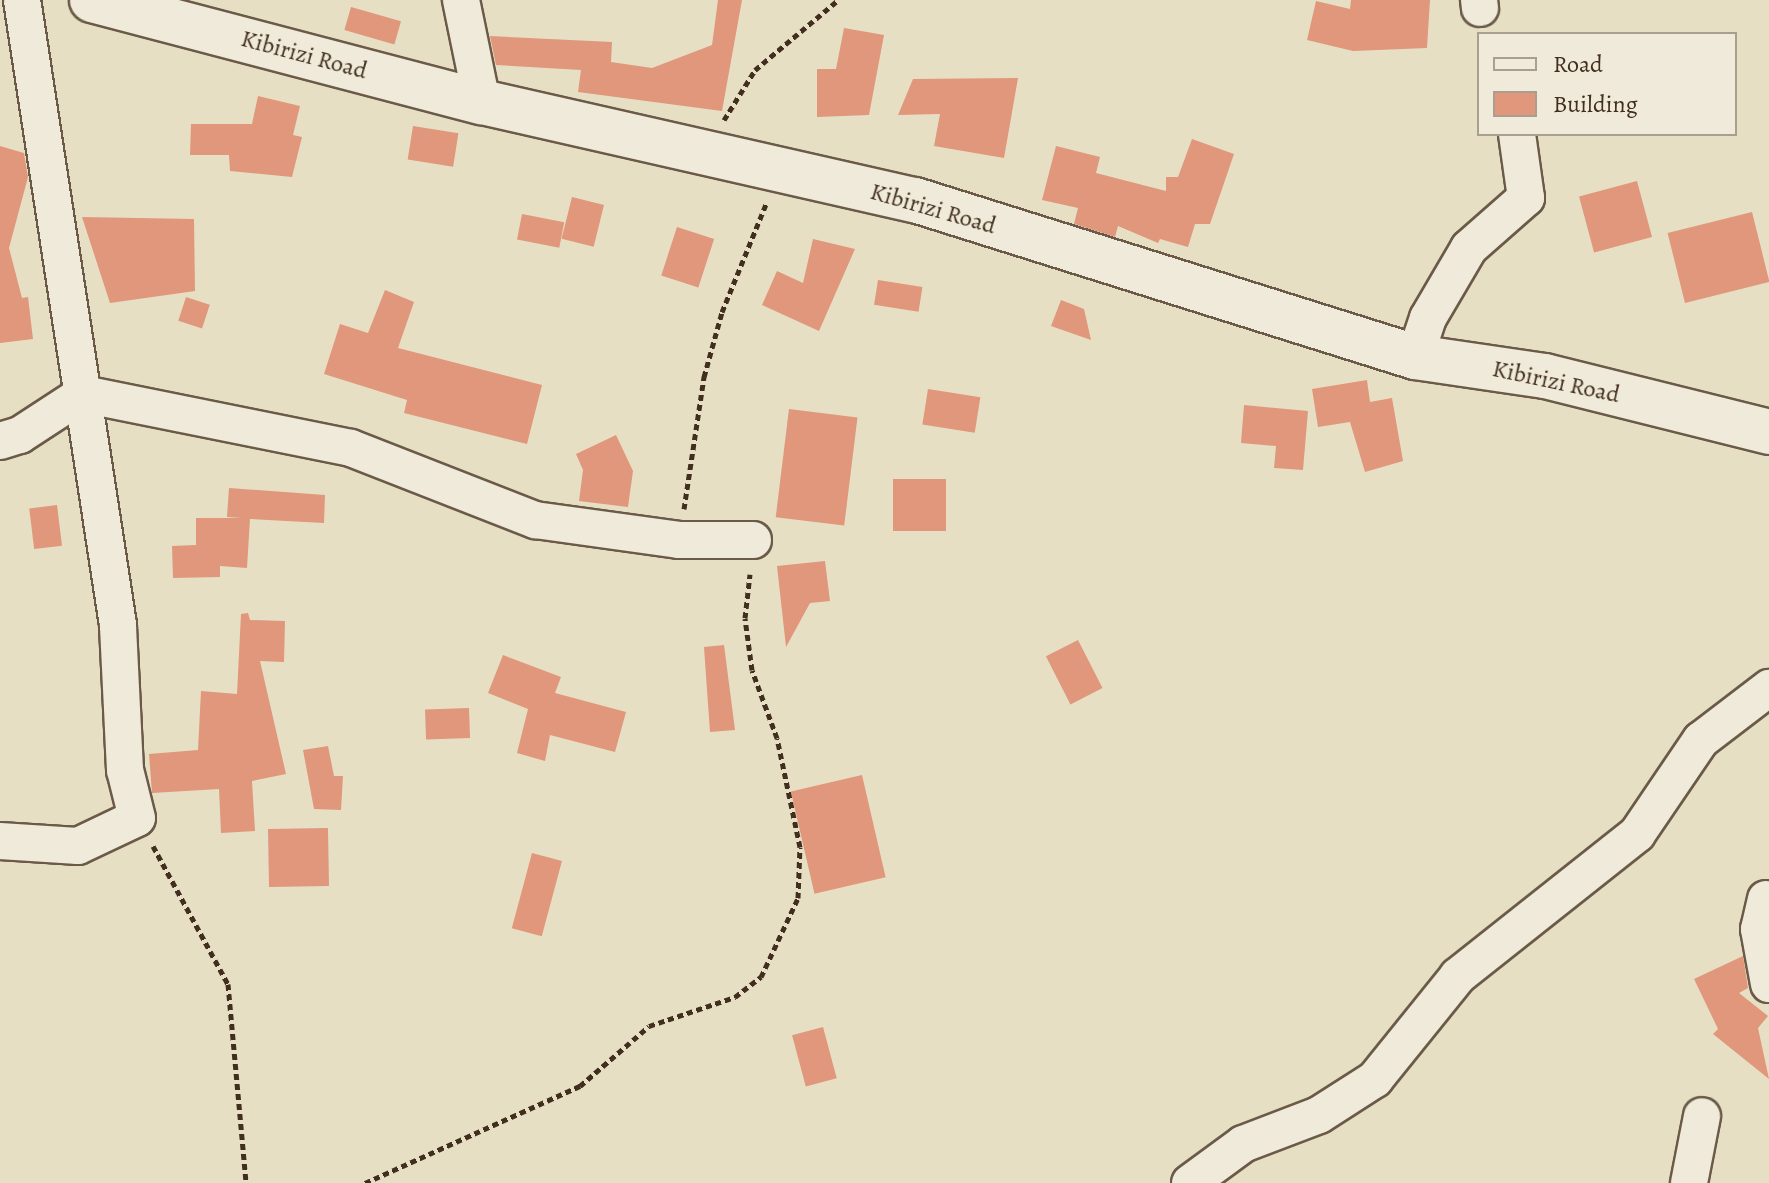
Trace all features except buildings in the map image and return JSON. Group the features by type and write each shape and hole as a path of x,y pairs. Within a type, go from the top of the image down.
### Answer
{"street":[{"path":"0,841 78,846 137,818 125,770 118,625 22,0"},
{"name":"Kibirizi Road","path":"92,0 482,102 915,200 1222,302 1415,357 1545,376 1769,432"},
{"path":"461,0 482,102"},
{"path":"1415,357 1428,318 1469,248 1526,198 1517,136"},
{"path":"0,441 20,435 83,394 351,448 535,520 679,540 753,540"},
{"path":"1190,1183 1243,1144 1319,1115 1375,1079 1458,976 1637,834 1701,740 1769,688"},
{"path":"1766,899 1759,929 1769,984"},
{"path":"1689,1183 1702,1116"}],"path":[{"path":"704,153 755,70 838,0"},
{"path":"679,540 704,377 722,312 781,170"},
{"path":"365,1183 580,1086 649,1026 735,997 761,977 798,898 800,847 777,738 752,670 745,618 753,540"},
{"path":"137,818 228,984 246,1183"}]}
